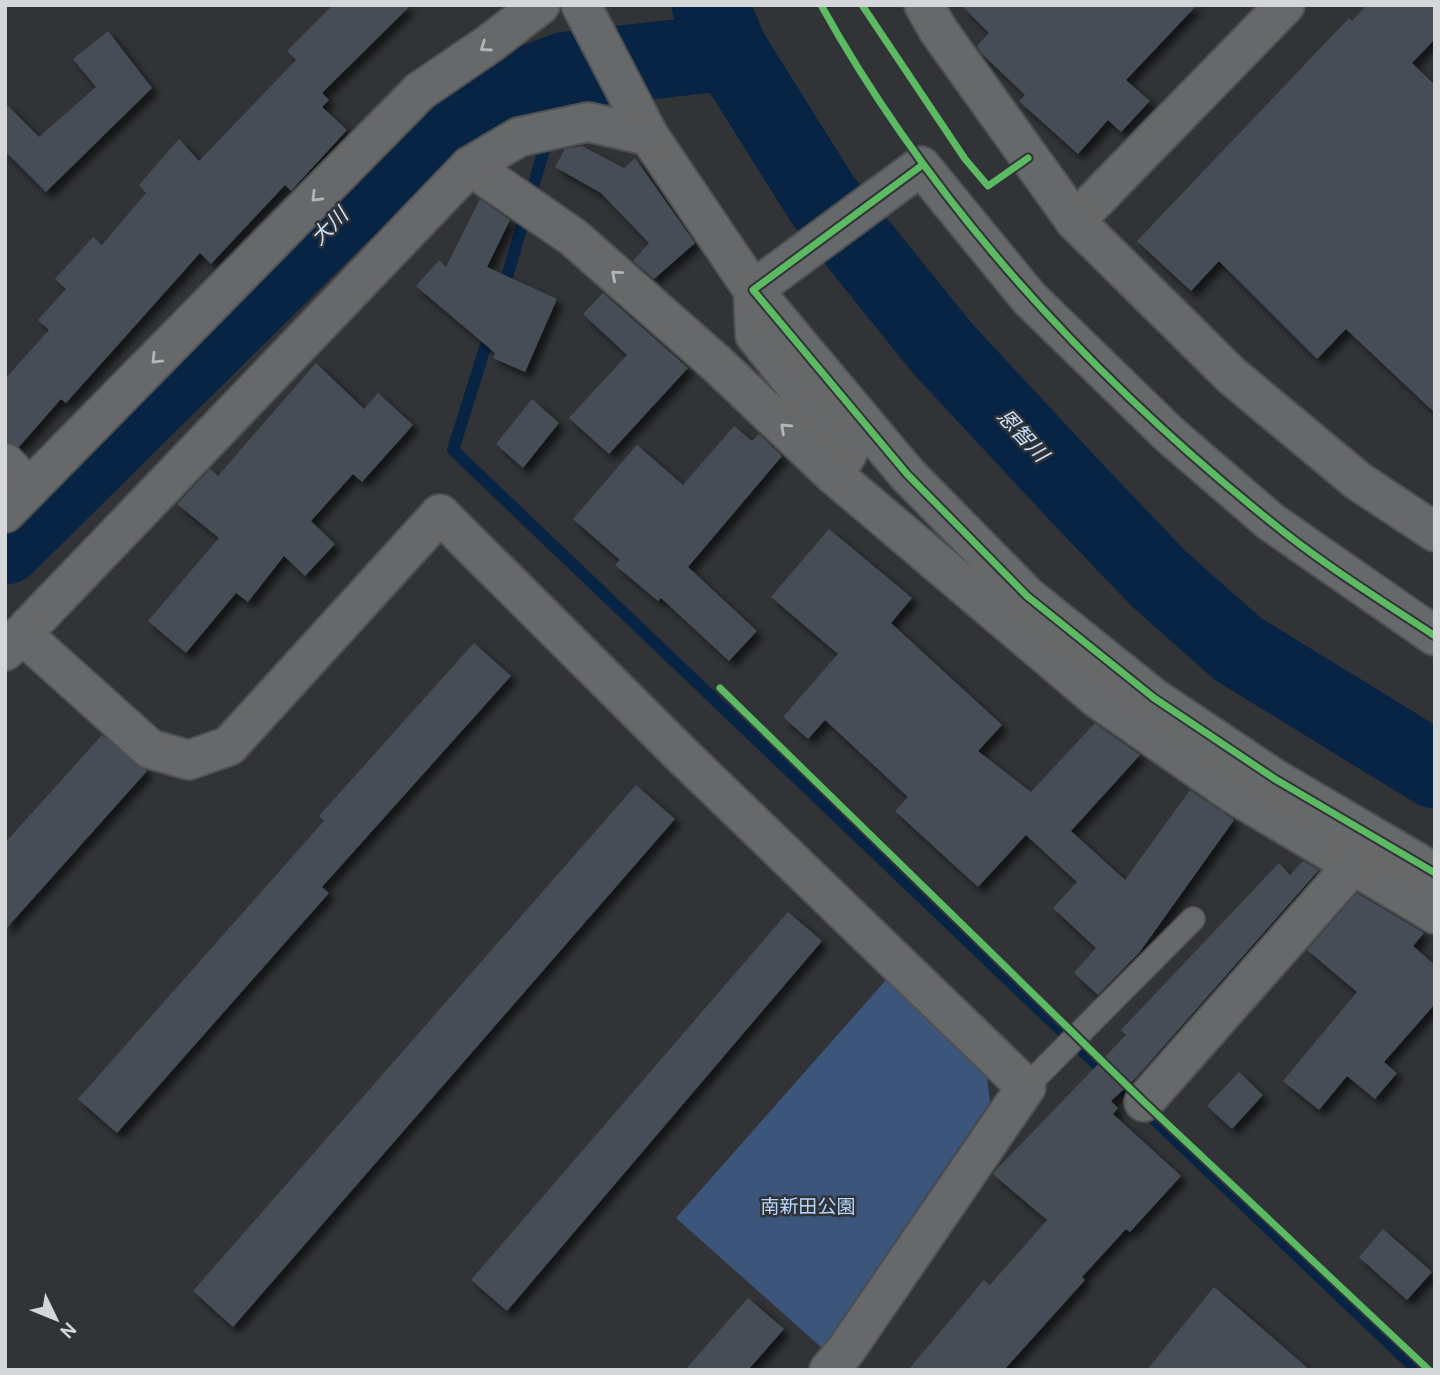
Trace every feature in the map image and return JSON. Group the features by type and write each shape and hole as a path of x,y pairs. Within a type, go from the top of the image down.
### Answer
{"street":[{"path":"13,488 420,91 540,5"},
{"path":"581,5 649,136 753,290 907,474 1027,596 1154,698 1275,779 1435,873"},
{"path":"924,5 938,30 1075,221 1243,384 1358,481 1435,531"},
{"path":"1075,221 1285,5"},
{"path":"649,136 588,122 519,137 470,166 13,643 150,748 189,760 229,746 440,514 683,756 1026,1087 846,1350 829,1370"},
{"path":"470,166 573,237 715,362 834,475 1097,698 1234,794 1354,863 1435,914"},
{"path":"753,290 921,166 1029,298 1170,435 1271,522 1435,636"},
{"path":"753,290 755,335 848,452 834,475"},
{"path":"1144,1102 1354,863"}],"lane":[{"path":"1026,1087 1193,919"}],"green space":[{"name":"南新田公園","path":"886,980 986,1069 990,1102 822,1348 676,1218"}],"building":[{"path":"333,5 411,5 322,93 329,100 322,107 347,130 291,191 285,185 211,264 200,253 66,403 61,399 19,447 5,442 5,379 49,330 38,320 66,289 55,279 93,237 102,245 146,193 139,185 179,139 199,161 296,60 287,51"},
{"path":"961,5 1197,5 1126,80 1150,101 1121,132 1108,120 1078,154 1019,101 1025,95 981,53 977,46 989,33"},
{"path":"1367,5 1435,5 1435,39 1412,63 1435,85 1435,413 1346,329 1317,359 1219,261 1191,291 1137,241 1349,18 1352,21"},
{"path":"108,31 152,88 46,192 5,151 5,103 39,137 96,87 73,59"},
{"path":"582,146 624,168 635,158 695,243 654,279 633,261 649,243 601,193 555,167 565,149"},
{"path":"480,199 510,220 487,267 557,299 525,372 493,358 495,353 416,286 439,260 446,267"},
{"path":"603,293 688,368 609,454 569,418 627,355 583,314"},
{"path":"316,363 364,409 378,393 413,425 362,482 353,474 311,521 335,544 305,576 284,556 248,602 236,593 186,653 148,621 219,538 177,504 210,469 218,476"},
{"path":"532,399 559,423 523,468 496,444"},
{"path":"734,426 752,441 759,434 782,456 688,567 757,631 729,661 661,598 658,601 615,565 620,560 573,519 637,445 683,485"},
{"path":"829,529 912,598 891,623 1002,725 978,751 1031,792 1095,723 1140,755 1071,831 1125,880 1190,790 1234,820 1139,953 1098,995 1074,973 1096,948 1053,908 1077,882 1026,835 978,887 895,811 908,797 825,720 808,739 783,717 838,654 771,597"},
{"path":"474,643 511,676 322,887 329,893 117,1133 78,1099 324,821 319,816"},
{"path":"102,735 147,771 5,930 5,843"},
{"path":"636,785 675,819 233,1327 193,1291"},
{"path":"1303,861 1319,870 1135,1079 1111,1101 1118,1108 1113,1114 1181,1176 1130,1232 1126,1229 1082,1277 1085,1280 1004,1370 908,1370 984,1280 990,1285 1047,1220 993,1174 1126,1035 1121,1030 1279,863 1290,875"},
{"path":"1357,893 1424,933 1413,946 1435,965 1435,1004 1384,1062 1397,1073 1375,1099 1347,1076 1319,1110 1283,1081 1357,992 1307,950"},
{"path":"788,912 822,941 507,1311 471,1280"},
{"path":"1239,1072 1263,1095 1232,1129 1207,1106"},
{"path":"1383,1229 1432,1272 1407,1300 1359,1257"},
{"path":"1214,1287 1310,1370 1147,1370"},
{"path":"748,1298 784,1329 748,1370 685,1370"}],"waterway":[{"name":"恩智川","path":"710,5 730,52 822,199 943,349 1075,491 1159,579 1238,649 1435,770"},
{"name":"大川","path":"5,546 439,117 567,70 730,52"},
{"path":"503,291 567,70"},
{"path":"490,332 453,450 1417,1370"}],"cycle path":[{"path":"821,5 865,80 965,219 1020,285 1079,348 1204,466 1270,521 1330,566 1435,636"},
{"path":"862,5 965,159 988,186 1028,158"},
{"path":"921,166 753,290 907,474 1027,596 1154,698 1275,779 1435,873"},
{"path":"720,688 1144,1102 1429,1370"}]}
